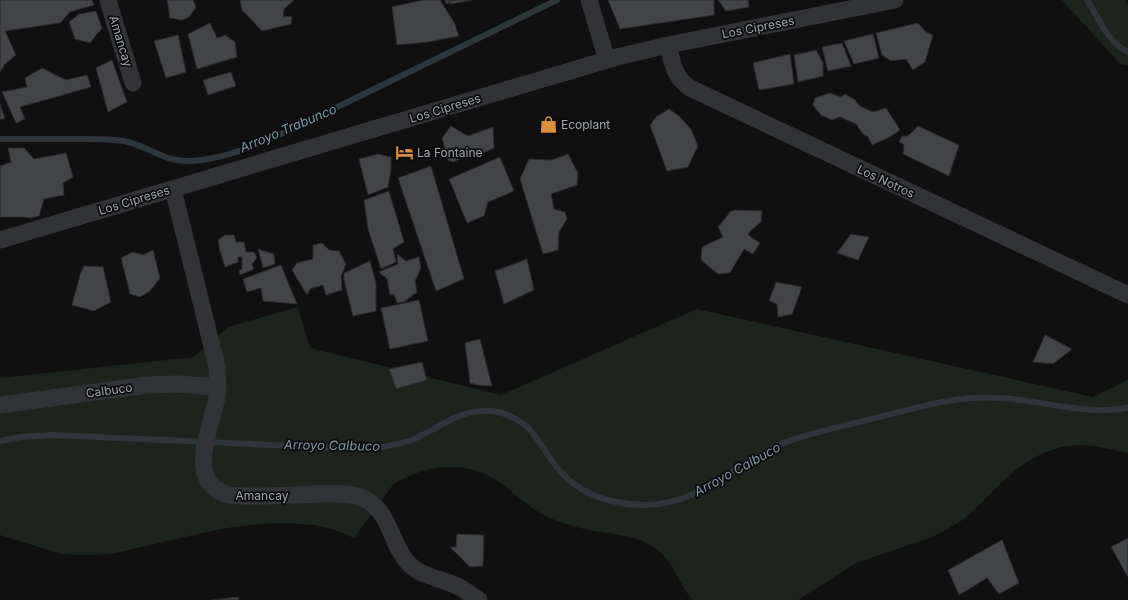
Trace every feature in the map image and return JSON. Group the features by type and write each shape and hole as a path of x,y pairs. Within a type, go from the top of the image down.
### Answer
{"street":[{"name":"Amancay","path":"108,0 133,83"},
{"path":"589,0 607,60"},
{"name":"Los Cipreses","path":"0,240 607,60 668,45 895,0"},
{"name":"Los Notros","path":"668,45 677,75 680,80 690,88 1128,295"},
{"name":"Amancay","path":"173,189 215,356 218,387 204,454 204,472 207,481 220,493 238,496 338,494 360,497 370,502 384,516 402,555 410,565 429,577 455,585 479,600"},
{"name":"Calbuco","path":"0,405 147,385 178,384 218,387"}],"shaded area":[{"path":"1062,0 1124,0 1128,5 1128,65 1120,64"},
{"path":"298,307 310,348 501,395 697,309 1093,397 1128,380 1128,453 1100,447 1081,445 1061,447 1043,453 1012,473 964,519 949,528 932,537 856,563 798,600 693,600 684,588 669,562 651,545 633,538 584,529 546,516 524,502 497,480 479,472 459,467 427,470 407,477 394,484 354,538 335,530 314,525 287,523 261,524 233,527 202,533 111,554 86,555 61,554 0,535 0,378 194,357 228,327"}],"building":[{"path":"0,0 92,0 94,5 70,12 60,23 5,31 16,55 5,64 0,72"},
{"path":"167,0 193,0 196,7 189,17 182,20 170,18"},
{"path":"240,0 294,0 284,9 283,17 292,16 291,24 262,31 242,10"},
{"path":"423,0 440,0 454,22 459,36 428,42 397,45 392,7"},
{"path":"445,0 456,0 446,4"},
{"path":"448,0 473,0 450,4"},
{"path":"608,0 714,0 714,15 620,29"},
{"path":"718,0 748,0 749,7 726,11"},
{"path":"96,11 102,28 90,43 75,39 69,22 79,14"},
{"path":"210,23 217,38 225,35 235,42 237,57 197,69 188,34"},
{"path":"918,23 926,32 933,35 925,62 913,70 906,59 891,61 882,55 876,33"},
{"path":"873,34 879,58 854,64 844,41"},
{"path":"178,35 186,72 166,78 154,41"},
{"path":"842,43 851,66 828,71 822,47"},
{"path":"816,50 823,63 823,76 798,82 794,55"},
{"path":"790,54 794,84 759,90 753,63"},
{"path":"112,60 127,102 108,112 96,68"},
{"path":"42,68 66,80 87,75 91,87 20,107 25,119 16,123 2,92 27,87 25,78"},
{"path":"231,72 236,86 208,95 203,80"},
{"path":"830,93 841,97 845,94 855,100 860,106 873,112 886,108 900,130 890,137 872,145 868,137 863,134 856,124 840,117 832,120 821,115 813,105 815,98"},
{"path":"0,104 5,119 0,119"},
{"path":"669,109 679,116 691,129 698,146 688,167 667,171 650,125 656,117"},
{"path":"451,126 468,136 493,127 494,148 483,153 474,148 472,153 453,162 448,160 442,138"},
{"path":"918,126 959,145 949,176 903,154 904,145 899,142 902,136 908,136"},
{"path":"8,148 24,148 34,159 66,153 73,177 63,183 64,195 44,199 39,216 31,218 0,217 0,166 11,162"},
{"path":"378,154 391,157 388,187 368,195 359,159"},
{"path":"568,154 578,173 577,185 551,194 554,209 565,212 567,219 559,232 558,250 543,254 520,179 529,159 552,160"},
{"path":"500,157 514,191 488,202 484,216 467,223 449,179"},
{"path":"431,166 464,279 436,291 398,178"},
{"path":"389,191 404,242 393,249 396,262 381,269 368,229 364,200"},
{"path":"731,211 762,211 761,222 750,231 748,235 760,243 753,254 744,249 730,273 718,274 701,260 702,247 723,237 718,227"},
{"path":"851,234 869,237 858,260 837,253"},
{"path":"225,235 234,235 236,242 244,242 246,252 254,252 257,258 252,264 254,269 240,275 239,270 242,269 242,257 238,257 238,262 225,267 218,240"},
{"path":"322,243 329,250 339,251 346,264 341,276 342,290 326,295 323,285 310,289 307,295 292,270 297,263 313,259 313,245"},
{"path":"258,249 274,254 275,264 263,268"},
{"path":"153,250 160,278 150,291 140,297 130,294 121,258 132,252 143,255"},
{"path":"397,254 406,261 419,257 421,268 415,281 417,292 404,302 397,303 394,294 390,295 387,279 379,272 398,264"},
{"path":"527,259 534,290 504,304 495,271"},
{"path":"370,261 376,283 376,311 353,316 344,280 344,273"},
{"path":"281,265 297,304 263,301 261,288 247,292 243,279"},
{"path":"84,266 103,267 111,302 94,311 72,305"},
{"path":"776,282 802,287 792,314 778,317 777,304 769,301"},
{"path":"419,300 428,341 390,349 381,308"},
{"path":"1045,335 1072,349 1053,364 1033,362"},
{"path":"480,339 492,386 470,383 465,343"},
{"path":"422,362 427,380 396,389 389,369"},
{"path":"457,534 484,535 483,566 470,567 450,547 456,547"},
{"path":"1128,538 1128,577 1111,547"},
{"path":"1002,540 1019,583 999,594 987,578 959,595 948,570"},
{"path":"238,597 238,600 213,600"}],"waterway":[{"name":"Arroyo Trabunco","path":"0,139 117,140 132,143 179,161 200,160 226,155 286,132 557,0"},
{"name":"Arroyo Trabunco","path":"1087,0 1110,37 1115,43 1128,52"},
{"name":"Arroyo Calbuco","path":"0,441 21,437 53,435 359,449 386,446 412,440 453,419 474,412 498,412 510,416 528,428 560,471 577,486 597,497 619,503 642,505 663,503 683,498 700,491 750,460 786,442 828,429 918,407 966,399 999,398 1079,409 1112,410 1128,408"}],"place":[{"name":"Ecoplant","path":"548,124"},
{"name":"La Fontaine","path":"404,152"}]}
